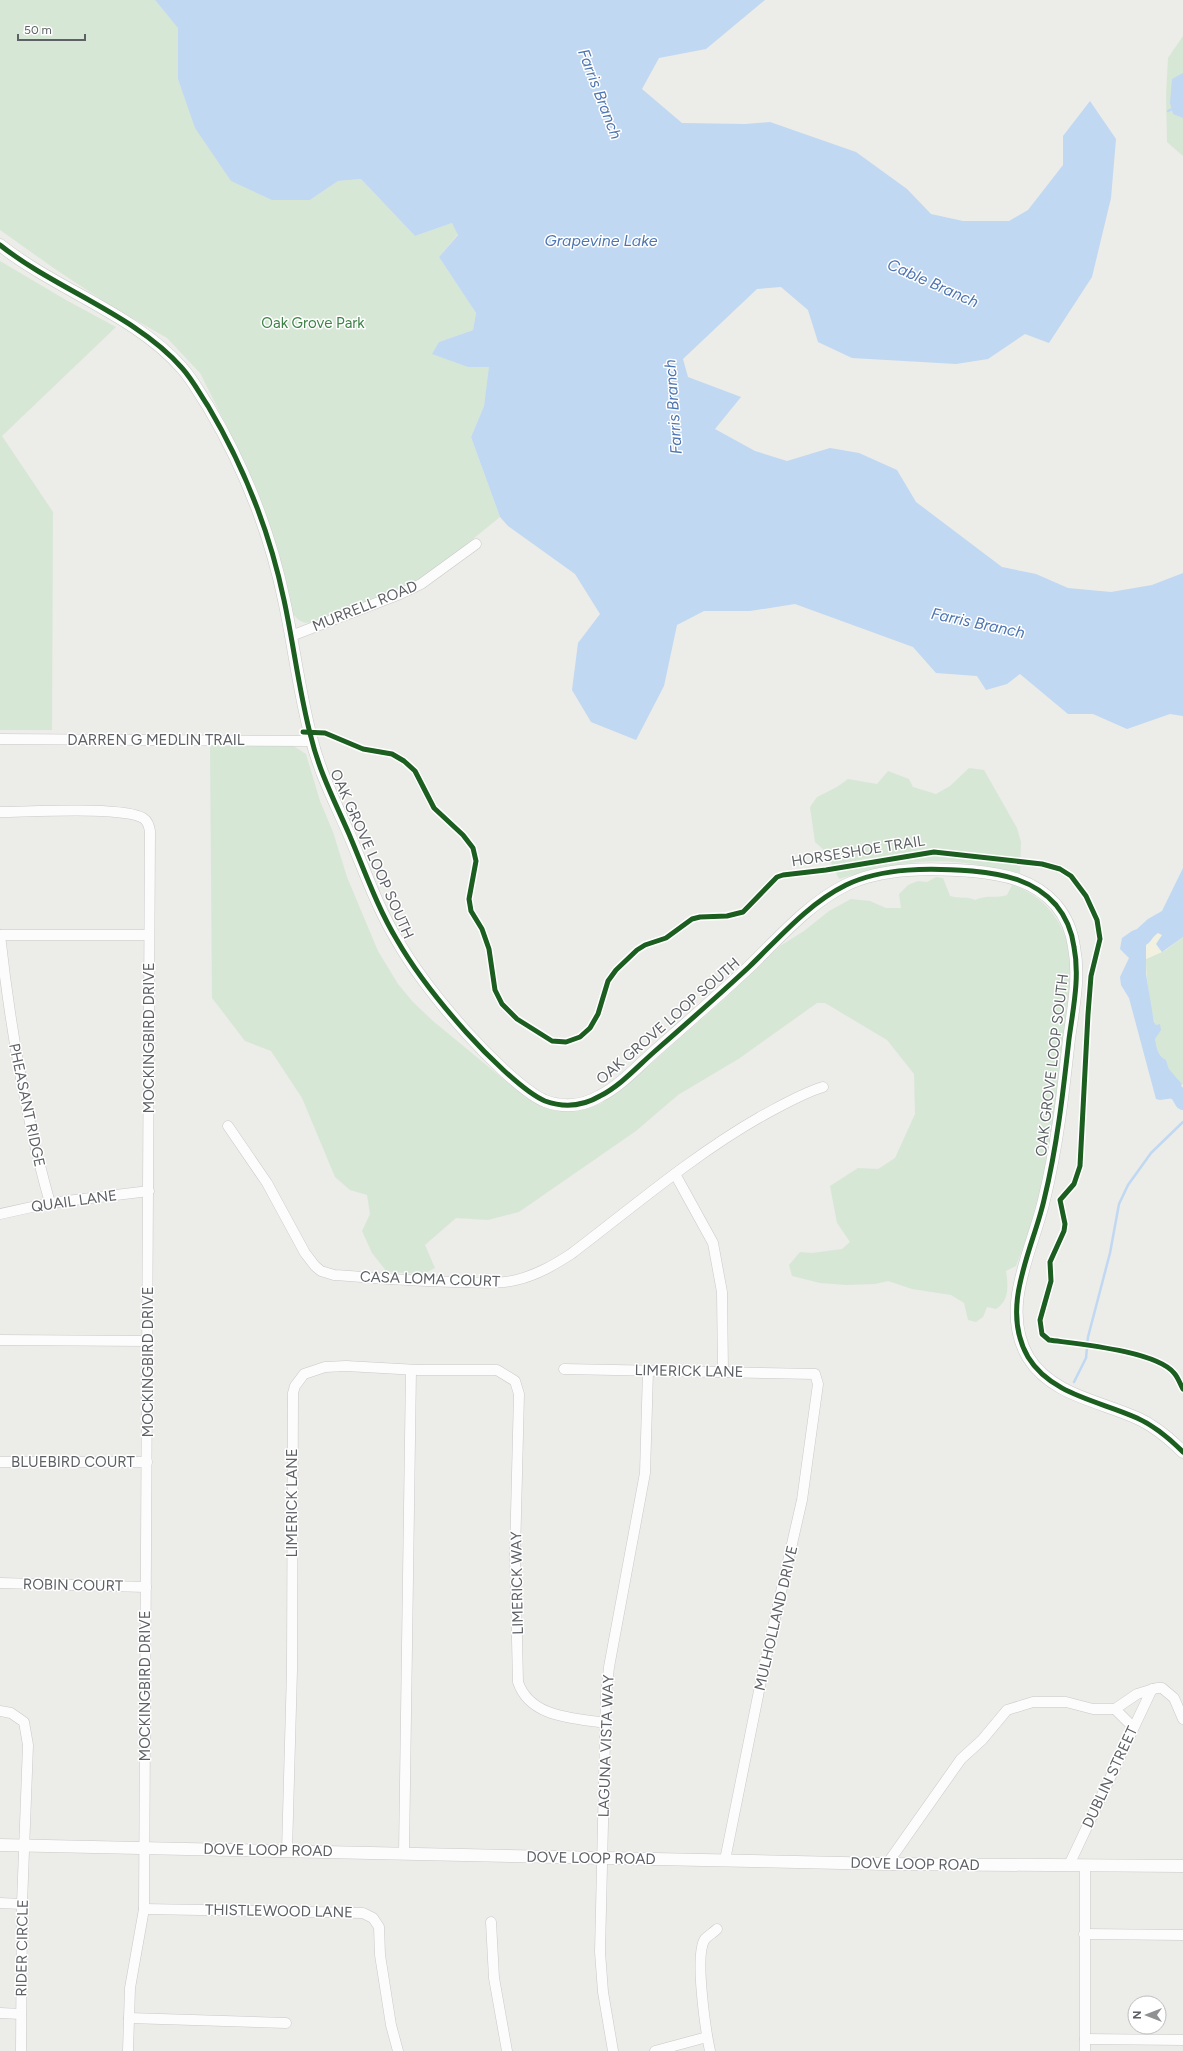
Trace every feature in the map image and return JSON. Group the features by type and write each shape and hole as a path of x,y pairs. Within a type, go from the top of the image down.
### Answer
{"street":[{"name":"OAK GROVE LOOP SOUTH","path":"0,245 24,264 91,302 146,336 184,371 208,407 240,468 273,556 291,636 311,741 329,787 393,934 405,954 442,1004 474,1041 533,1095 555,1104 565,1106 586,1103 609,1091 724,990 805,914 829,894 862,879 912,870 953,870 990,873 1016,879 1039,890 1050,899 1062,912 1069,926 1074,943 1076,978 1063,1090 1050,1173 1036,1231 1021,1278 1017,1305 1021,1342 1026,1354 1047,1378 1078,1396 1142,1420 1160,1431 1183,1452"},
{"name":"MURRELL ROAD","path":"291,636 400,594 421,584 476,544"},
{"name":"DARREN G MEDLIN TRAIL","path":"0,739 311,741"},
{"name":"MOCKINGBIRD DRIVE","path":"0,812 119,812 143,818 148,823 150,831 148,935 149,1191 144,1909 130,1988 128,2051"},
{"path":"0,935 148,935"},
{"name":"PHEASANT RIDGE","path":"0,935 8,1005 23,1090 34,1147 50,1203"},
{"name":"CASA LOMA COURT","path":"228,1126 267,1183 305,1253 318,1269 334,1275 441,1282 492,1283 515,1281 538,1273 565,1258 692,1160 744,1126 804,1093 823,1086"},
{"path":"675,1174 713,1243 722,1292 723,1372"},
{"name":"QUAIL LANE","path":"0,1214 50,1203 149,1191"},
{"path":"0,1340 148,1341"},
{"name":"LIMERICK LANE","path":"287,1851 292,1670 293,1393 295,1386 304,1374 325,1367 346,1366 411,1370 496,1370 515,1381"},
{"name":"LIMERICK LANE","path":"564,1369 815,1374"},
{"path":"404,1854 411,1370"},
{"name":"LAGUNA VISTA WAY","path":"613,2051 603,1992 600,1952 606,1694 609,1667 645,1473 648,1371"},
{"name":"MULHOLLAND DRIVE","path":"725,1860 763,1671 802,1500 818,1384 815,1374"},
{"name":"LIMERICK WAY","path":"515,1381 519,1394 515,1554 518,1682 521,1692 547,1712 560,1716 605,1722"},
{"name":"BLUEBIRD COURT","path":"0,1462 147,1462"},
{"name":"ROBIN COURT","path":"0,1583 146,1587"},
{"path":"887,1864 961,1759 982,1740 1007,1710 1033,1702 1066,1702 1098,1710 1115,1709 1129,1698 1152,1689 1162,1688 1174,1698 1183,1719"},
{"name":"DUBLIN STREET","path":"1069,1865 1152,1689"},
{"path":"1115,1709 1134,1727"},
{"name":"RIDER CIRCLE","path":"0,1711 19,1717 24,1722 27,1730 25,1845 22,1904 21,2051"},
{"name":"DOVE LOOP ROAD","path":"0,1845 887,1864 1183,1866"},
{"path":"1085,1865 1085,2051"},
{"path":"0,1903 22,1904"},
{"name":"THISTLEWOOD LANE","path":"144,1909 363,1913 373,1918 379,1927 380,1955 391,2025 398,2051"},
{"path":"491,1922 494,1978 507,2051"},
{"path":"710,2051 707,2037 701,1978 702,1952 705,1940 718,1929"},
{"path":"1084,1934 1183,1935"},
{"path":"0,2013 21,2014"},
{"path":"129,2018 286,2023"},
{"path":"655,2051 707,2037"},
{"path":"1085,2039 1183,2040"}],"green space":[{"name":"Oak Grove Park","path":"0,0 155,0 178,27 178,79 216,157 231,181 310,200 338,181 361,179 415,236 452,223 458,234 439,257 476,313 473,330 439,342 468,367 490,367 484,406 471,437 500,517 436,569 412,583 316,622 303,622 293,614 275,548 234,441 200,373 167,338 111,306 0,230"},
{"path":"1183,36 1183,156 1167,142 1166,95 1168,58"},
{"path":"0,261 66,300 116,327 2,436 53,512 52,730 0,730"},
{"path":"210,745 292,745 306,754 320,801 333,832 347,877 378,951 398,984 413,1002 433,1021 525,1097 548,1108 561,1110 590,1108 600,1104 621,1090 721,1002 780,946 804,931 829,911 851,899 870,901 886,908 901,908 899,894 908,885 918,881 927,882 936,877 943,878 950,896 953,897 975,900 984,897 1007,895 1012,885 1038,898 1056,918 1065,936 1070,960 1070,985 1061,1065 1048,1152 1027,1237 1016,1266 1006,1271 1007,1292 1004,1301 996,1309 987,1307 983,1317 976,1322 968,1320 964,1303 951,1295 912,1289 888,1281 875,1284 846,1285 820,1283 792,1276 789,1265 800,1252 812,1253 842,1249 850,1242 837,1223 830,1186 858,1168 878,1169 895,1158 915,1114 914,1074 887,1040 825,1003 817,1003 740,1058 678,1095 636,1131 519,1212 488,1220 456,1218 425,1245 435,1268 424,1274 387,1272 372,1253 362,1231 370,1214 367,1195 350,1190 335,1177 302,1098 271,1051 245,1041 212,998"},
{"path":"969,768 984,770 1017,828 1021,842 1020,873 981,865 942,861 897,865 839,879 825,851 815,842 810,807 817,797 837,787 848,779 877,784 888,771 909,779 913,787 936,794 950,786"},
{"path":"1183,937 1183,1085 1169,1069 1166,1060 1159,1054 1157,1048 1155,1039 1157,1030 1150,999 1146,959 1166,950"}],"sand":[{"path":"1158,933 1162,935 1159,941 1158,949 1162,952 1146,959 1146,945"}],"water":[{"name":"Grapevine Lake","path":"155,0 765,0 706,49 659,58 642,89 682,123 745,124 770,122 856,152 907,189 931,214 963,221 1009,221 1028,210 1063,165 1063,136 1090,101 1116,139 1111,198 1092,277 1049,343 1025,334 988,359 956,364 852,358 818,342 808,310 781,287 757,289 683,359 688,377 741,397 715,429 755,451 787,461 830,448 859,453 897,470 916,502 1002,567 1036,574 1068,588 1111,592 1152,585 1183,573 1183,716 1170,714 1127,729 1093,714 1068,714 1020,674 1007,684 986,690 977,676 936,673 913,647 795,604 750,611 704,611 677,625 664,686 636,740 591,722 572,690 578,643 600,614 575,574 508,526 500,517 471,437 484,406 489,367 468,367 432,354 439,342 473,330 476,313 439,257 458,235 452,223 415,236 361,179 338,181 310,200 272,200 231,181 195,128 178,79 178,28"},
{"path":"1183,73 1183,118 1173,114 1170,103 1172,79"},
{"path":"1183,868 1183,937 1162,952 1156,944 1162,935 1158,933 1146,945 1146,974 1154,1022 1156,1025 1160,1024 1161,1030 1155,1039 1157,1048 1159,1054 1166,1060 1169,1069 1182,1084 1174,1098 1160,1100 1156,1099 1129,998 1121,985 1120,977 1129,958 1120,949 1122,938 1137,929 1148,919 1162,911"}],"waterway":[{"name":"Cable Branch","path":"1168,111 1174,108"},
{"name":"Farris Branch","path":"1162,1078 1179,1095 1183,1102"},
{"path":"1074,1382 1086,1358 1088,1337 1110,1253 1119,1204 1128,1185 1151,1153 1183,1122"}],"cycle path":[{"path":"0,245 22,261 119,317 142,333 163,349 182,368 193,382 233,452 263,525 284,600 303,703 314,750 383,914 412,964 447,1010 493,1060 515,1080 536,1096 545,1101 559,1105 573,1105 587,1102 607,1092 628,1076 726,989 807,911 832,893 860,879 892,872 924,869 984,872 1007,876 1028,884 1047,896 1056,905 1066,920 1073,941 1076,958 1076,981 1062,1100 1053,1160 1044,1200 1026,1258 1017,1298 1017,1318 1020,1338 1028,1357 1038,1370 1050,1380 1063,1389 1144,1421 1162,1433 1183,1452"},
{"name":"HORSESHOE TRAIL","path":"303,732 325,733 363,749 392,754 404,761 415,771 434,808 463,835 473,848 476,861 469,899 471,911 482,929 489,949 495,990 502,1004 517,1019 552,1041 566,1042 580,1037 590,1028 598,1014 608,981 616,970 637,950 645,945 666,938 692,919 700,917 727,916 743,912 777,877 783,875 826,870 934,852 1042,864 1060,869 1071,876 1086,896 1097,920 1100,939 1091,976 1080,1166 1074,1184 1060,1200 1065,1224 1064,1231 1050,1262 1051,1281 1040,1320 1042,1334 1049,1340 1097,1346 1151,1359 1165,1365 1174,1373 1183,1389"}]}
